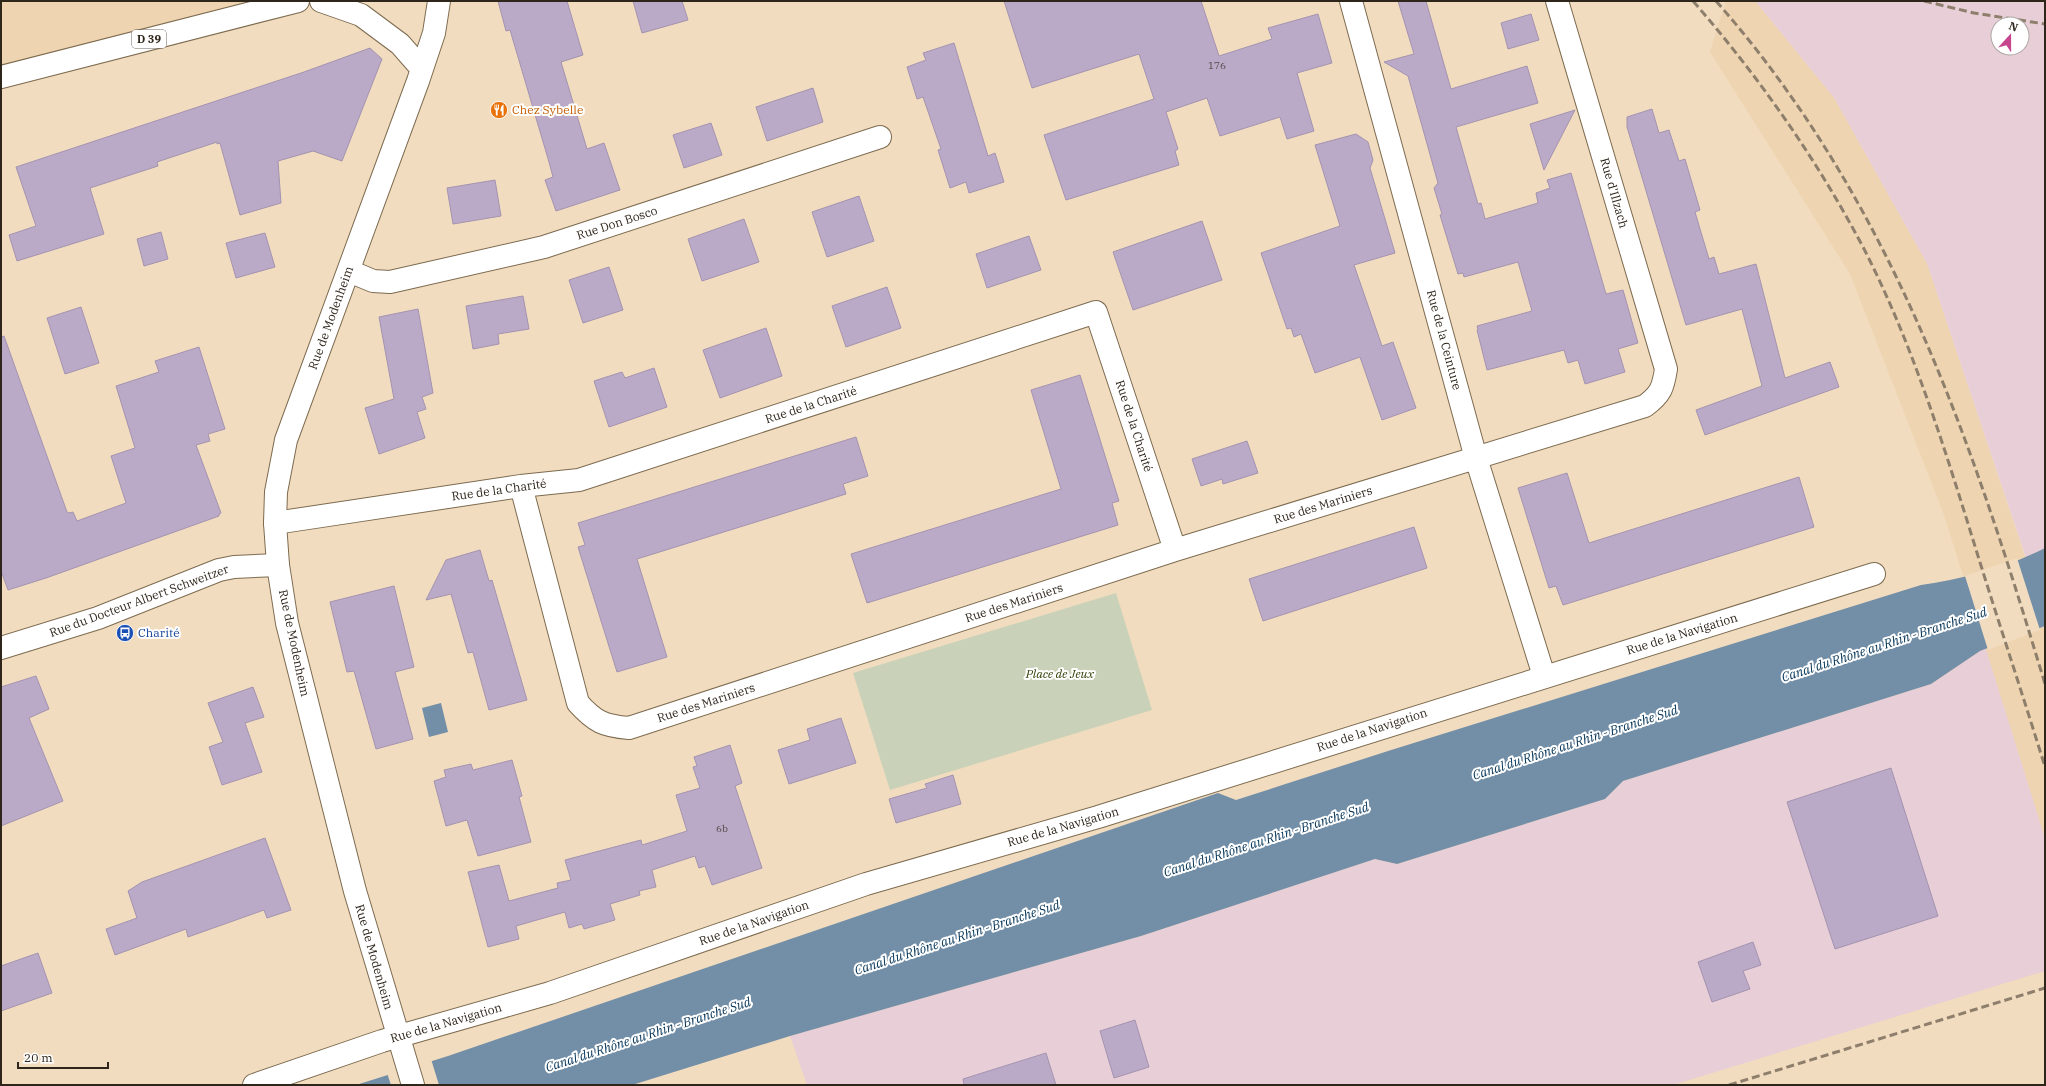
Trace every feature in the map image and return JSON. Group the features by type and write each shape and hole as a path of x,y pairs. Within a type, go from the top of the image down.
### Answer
{"street":[{"name":"D 39","path":"1,77 298,1"},
{"path":"321,1 362,15 400,44 422,69"},
{"name":"Rue de Modenheim","path":"413,1085 351,876 287,623 278,565 276,492 286,440 422,69 434,33 439,1"},
{"name":"Rue de la Ceinture","path":"1351,1 1476,458 1544,676"},
{"name":"Rue d'Illzach","path":"1557,1 1666,369 1663,385"},
{"name":"Rue Don Bosco","path":"349,271 372,280 390,282 544,247 880,137"},
{"name":"Rue de la Charité","path":"276,523 521,486 579,480 1096,312 1175,550"},
{"name":"Rue des Mariniers","path":"521,486 578,703 592,718 618,727 629,728 1175,550 1645,406 1657,397 1663,385"},
{"name":"Rue du Docteur Albert Schweitzer","path":"1,648 98,618 219,570 234,567 278,565"},
{"name":"Rue de la Navigation","path":"254,1085 400,1045 866,884 1098,817 1544,676 1874,574"}],"shaded area":[{"path":"1,1 298,1 1,77"},
{"path":"1726,1 1755,1 1834,98 1927,264 2045,617 2045,838 1944,515 1850,274 1710,52"},
{"path":"1755,1 2045,1 2045,548 2026,558 1927,264 1834,98"},
{"path":"2045,626 2045,971 1673,1085 807,1085 790,1036 1141,936 1375,859 1397,864 1605,799 1623,781 1931,684 1980,651"}],"green space":[{"name":"Place de Jeux","path":"1116,593 1152,710 890,790 853,673"}],"water":[{"name":"Canal du Rhône au Rhin - Branche Sud","path":"2045,548 2045,626 1980,651 1931,684 1623,781 1605,799 1397,864 1375,859 1141,936 790,1036 632,1085 356,1085 448,1056 1218,793 1236,800 1388,751 1921,585 1953,580 1984,572 2000,567"},
{"path":"441,703 448,732 429,737 422,708"}],"pier":[{"path":"2017,558 2040,630 1988,650 1965,576"},
{"path":"431,1059 439,1085 391,1085 387,1073"}],"building":[{"path":"498,1 567,1 583,55 561,62 587,149 604,143 620,190 556,211 545,180 553,177 549,162 510,30 506,31"},
{"path":"633,1 682,1 688,20 642,33"},
{"path":"1004,1 1201,1 1219,56 1272,39 1268,28 1318,14 1332,63 1297,73 1314,131 1287,139 1280,117 1220,136 1207,98 1166,112 1178,149 1175,151 1179,165 1066,200 1044,135 1154,99 1139,54 1032,88"},
{"path":"1398,1 1426,1 1451,89 1527,66 1538,103 1456,127 1478,204 1481,203 1485,219 1538,203 1536,193 1550,188 1547,180 1571,173 1606,294 1623,290 1638,343 1618,349 1625,372 1585,384 1578,360 1568,363 1564,350 1487,370 1477,326 1532,311 1518,262 1464,277 1463,273 1458,274 1440,215 1442,214 1434,188 1438,183 1408,76 1384,62 1414,54"},
{"path":"1531,14 1539,40 1508,49 1501,23"},
{"path":"954,43 988,156 995,153 1004,182 969,193 966,182 950,188 938,150 941,149 923,97 917,99 907,67 926,60 923,53"},
{"path":"370,48 382,59 342,161 313,151 278,161 281,203 240,215 220,143 217,144 217,142 157,162 158,166 90,188 104,234 17,261 9,235 36,226 16,167 304,72"},
{"path":"813,88 823,122 767,141 756,107"},
{"path":"1652,109 1659,133 1669,130 1679,161 1685,159 1700,210 1695,212 1709,259 1714,257 1719,274 1756,264 1785,378 1830,362 1839,387 1705,435 1696,410 1762,386 1742,309 1686,325 1627,127 1627,117"},
{"path":"1575,110 1544,170 1530,124"},
{"path":"711,123 722,155 684,168 673,135"},
{"path":"1356,134 1368,142 1373,160 1370,168 1395,253 1354,265 1382,346 1393,342 1416,408 1382,420 1360,357 1315,373 1301,334 1294,337 1291,328 1287,329 1261,253 1340,226 1315,145"},
{"path":"495,180 501,216 453,224 447,188"},
{"path":"859,196 874,241 827,257 812,212"},
{"path":"744,219 759,262 702,281 688,239"},
{"path":"1202,221 1222,280 1133,310 1113,252"},
{"path":"161,232 168,259 144,266 137,239"},
{"path":"265,233 275,267 236,278 226,243"},
{"path":"1029,236 1041,270 987,288 976,254"},
{"path":"609,267 623,310 583,323 569,280"},
{"path":"887,287 901,328 846,347 832,306"},
{"path":"523,296 529,329 498,334 499,344 473,349 466,306"},
{"path":"81,307 99,363 65,374 47,318"},
{"path":"418,309 433,393 422,397 426,409 417,412 425,438 379,454 365,408 394,399 379,317"},
{"path":"766,328 782,376 720,398 703,350"},
{"path":"4,336 67,512 73,512 77,521 126,503 111,456 135,448 116,386 159,372 155,361 199,347 225,429 208,434 210,441 196,445 221,513 219,516 46,578 8,590 1,571 1,337"},
{"path":"654,368 667,407 609,427 594,381 622,372 625,378"},
{"path":"1080,375 1119,501 1112,503 1118,525 867,603 851,554 1061,489 1031,390"},
{"path":"856,437 868,476 843,484 846,494 637,559 667,657 617,672 578,547 585,545 578,523"},
{"path":"1247,441 1258,473 1223,484 1222,479 1201,486 1192,459"},
{"path":"1567,473 1589,543 1799,477 1814,527 1563,605 1556,586 1549,588 1518,488"},
{"path":"1414,527 1427,568 1263,621 1249,579"},
{"path":"480,550 489,581 492,580 527,700 489,710 473,652 468,653 451,594 426,600 446,560"},
{"path":"394,586 414,667 395,672 413,739 376,749 354,671 347,672 330,602"},
{"path":"36,676 49,709 29,718 63,801 1,826 1,687"},
{"path":"253,687 264,717 245,723 262,772 222,785 209,747 223,742 208,703"},
{"path":"841,718 856,763 789,784 778,750 810,740 807,729"},
{"path":"730,745 742,783 735,786 762,868 712,885 705,866 699,868 695,856 652,870 656,887 639,891 640,895 610,904 615,920 584,929 582,924 569,928 565,912 516,926 519,939 488,947 468,872 499,865 509,901 558,888 557,883 571,880 565,860 641,840 642,845 687,831 676,795 700,788 693,767 697,766 694,757"},
{"path":"512,760 522,796 519,797 531,842 478,856 467,820 446,826 434,781 446,777 444,770 471,764 473,770"},
{"path":"1891,768 1938,916 1835,949 1787,802"},
{"path":"953,775 961,804 896,823 889,799 927,788 925,784"},
{"path":"265,838 291,910 267,918 264,910 188,937 186,929 115,955 106,929 137,918 128,891 142,882"},
{"path":"1753,942 1761,965 1743,971 1750,989 1712,1002 1698,962"},
{"path":"38,953 52,993 1,1011 1,966"},
{"path":"1135,1020 1149,1067 1114,1078 1100,1031"},
{"path":"1046,1053 1056,1085 964,1085 963,1079"}],"railway":[{"path":"1693,1 1741,59 1806,150 1845,214 1880,282 1911,355 1938,430 2045,767"},
{"path":"1716,1 1777,77 1831,157 1877,239 1918,324 1954,411 1987,500 2017,591 2045,684"},
{"path":"1924,1 1974,13 2045,24"},
{"path":"1729,1085 2045,988"}],"place":[{"name":"Chez Sybelle","path":"499,110"},
{"name":"Charité","path":"125,633"}]}
